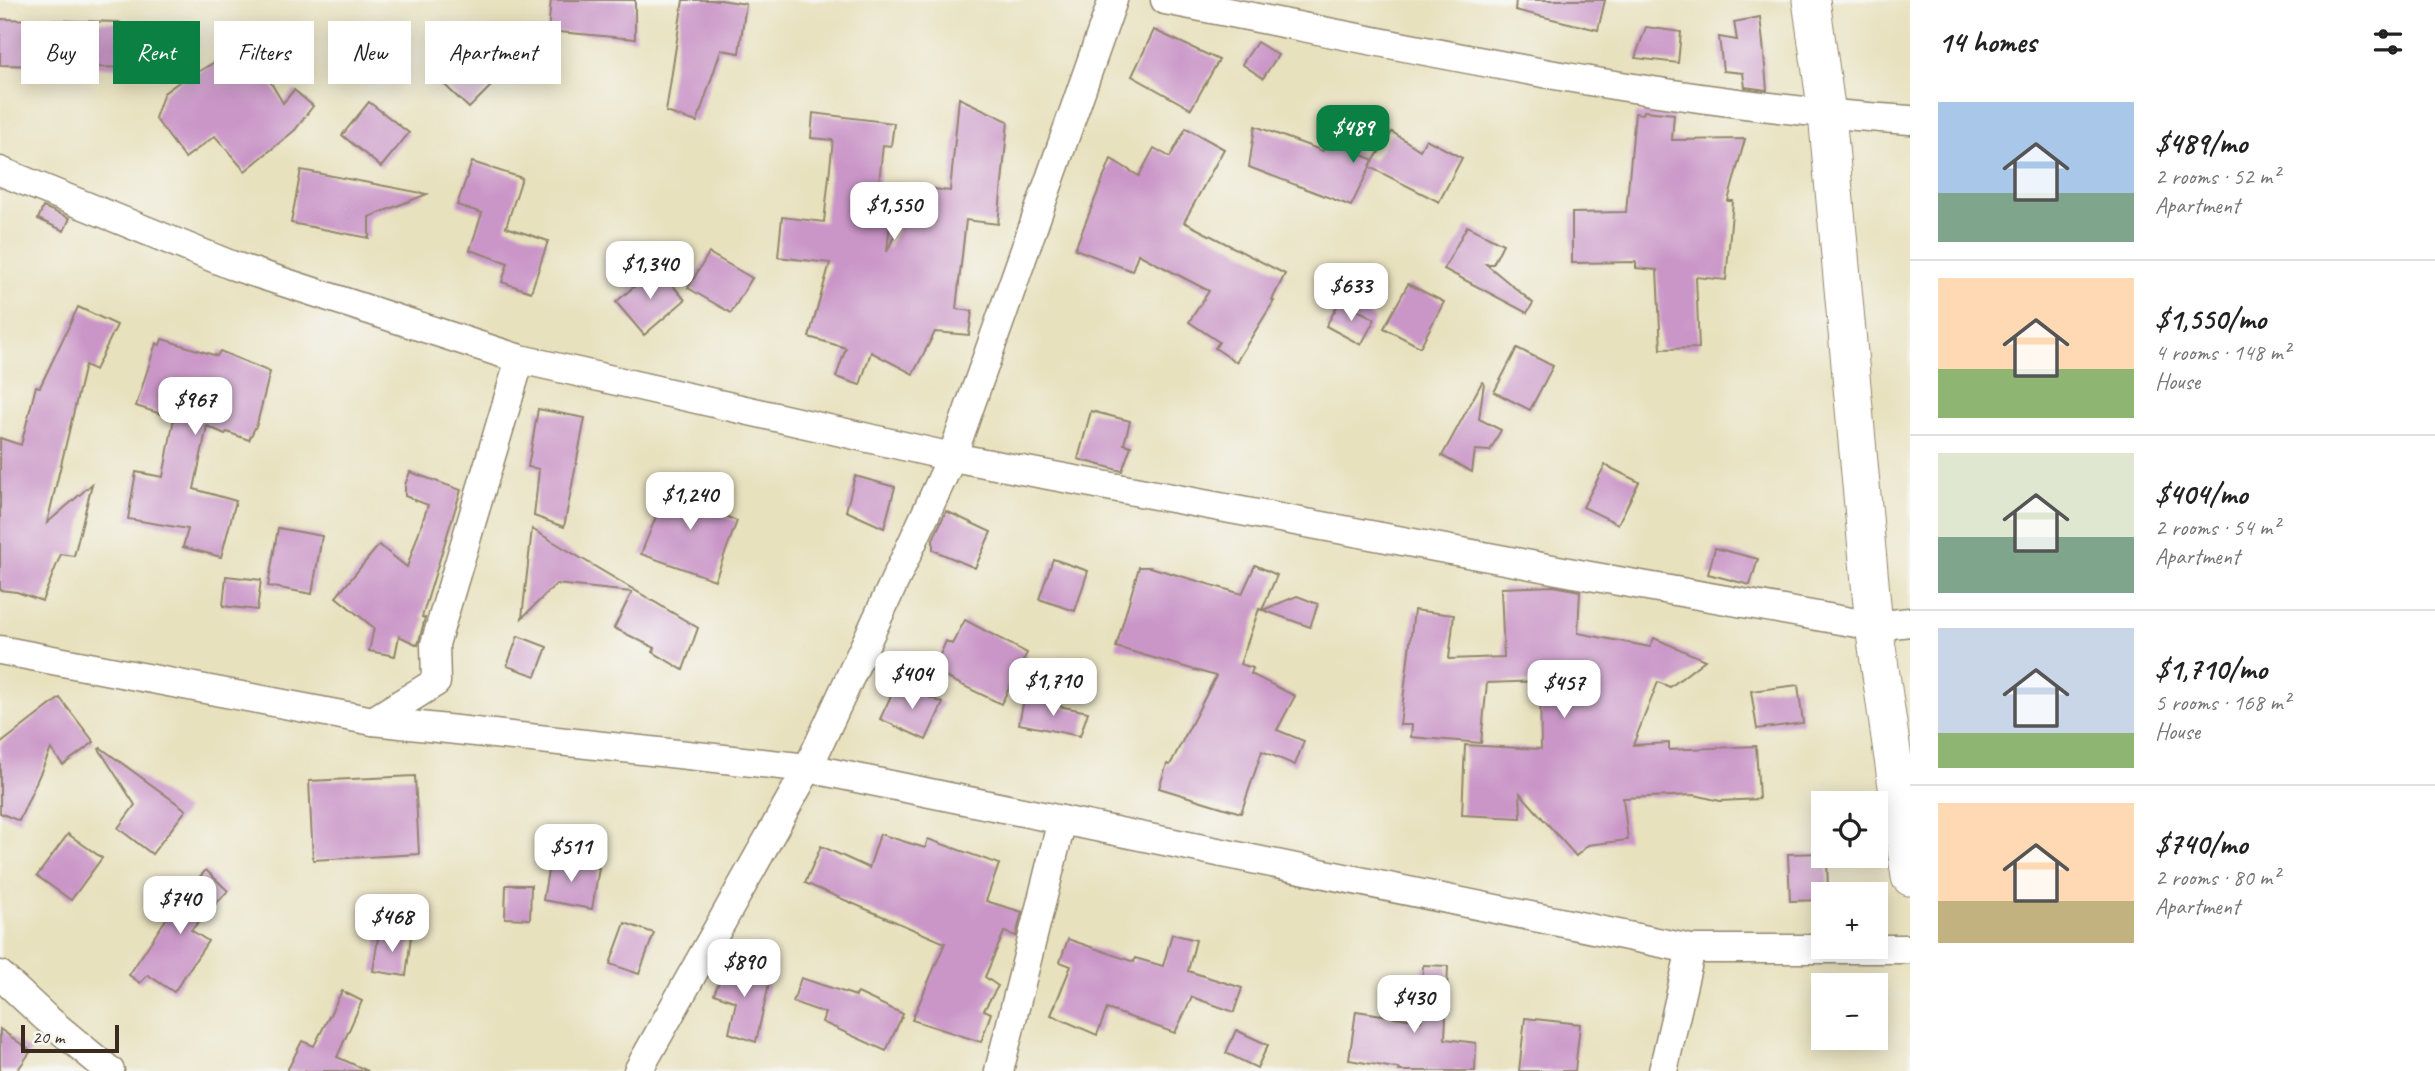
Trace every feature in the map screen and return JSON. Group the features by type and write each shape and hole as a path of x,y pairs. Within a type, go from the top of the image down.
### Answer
{"street":[{"path":"638,1071 808,768 952,457 1112,0"},
{"path":"1165,0 1587,81 1827,114 1910,120"},
{"path":"1811,0 1827,114 1874,626 1910,877"},
{"path":"0,171 231,265 520,359 952,457 1874,626 1910,622"},
{"path":"373,721 436,682 435,644 520,359"},
{"path":"0,650 373,721 808,768 1691,949 1910,949"},
{"path":"999,1071 1062,820"},
{"path":"1663,1071 1691,949"},
{"path":"0,975 46,1018 110,1071"}],"building":[{"path":"551,0 635,0 635,39 561,32 561,21 549,21"},
{"path":"683,0 721,0 746,4 739,53 721,50 697,122 666,112"},
{"path":"1516,0 1605,0 1598,30 1515,10"},
{"path":"1760,17 1767,90 1745,87 1743,73 1723,71 1719,37 1737,40 1734,22"},
{"path":"0,19 79,21 21,21 21,65 0,65"},
{"path":"99,21 113,22 113,67 99,67"},
{"path":"1646,27 1681,32 1678,63 1635,58"},
{"path":"1154,30 1219,60 1191,109 1132,76"},
{"path":"1257,42 1278,55 1263,78 1242,64"},
{"path":"214,62 214,84 272,84 283,103 294,90 313,106 295,130 245,171 215,136 185,158 155,118 164,93 176,84 200,84 200,71"},
{"path":"444,84 493,84 469,108"},
{"path":"959,98 1008,121 998,224 966,220 956,309 972,311 969,335 935,332 913,374 871,352 860,385 836,377 846,348 809,337 830,263 778,257 782,217 824,222 833,140 811,138 813,113 894,123 891,146 883,145 875,220 890,221 887,252 900,222 930,225 934,189 950,191"},
{"path":"369,102 409,133 381,167 342,135"},
{"path":"1644,111 1674,114 1672,140 1745,139 1728,201 1733,201 1726,280 1696,277 1699,348 1661,349 1657,270 1636,268 1636,262 1572,263 1572,213 1626,212 1635,113 1643,114"},
{"path":"1255,126 1323,151 1330,138 1373,160 1370,166 1392,132 1420,150 1426,139 1462,158 1439,202 1370,167 1351,206 1249,167"},
{"path":"1186,128 1224,149 1184,222 1285,274 1272,300 1274,301 1236,362 1215,348 1219,342 1189,322 1209,291 1138,254 1132,271 1075,249 1111,159 1139,176 1154,148 1170,157"},
{"path":"472,162 522,178 506,227 548,241 531,292 502,282 508,263 470,250 482,213 457,205"},
{"path":"301,170 427,194 369,217 369,238 291,223"},
{"path":"43,207 70,218 64,231 38,219"},
{"path":"1467,226 1503,244 1493,264 1486,264 1533,303 1527,313 1444,269"},
{"path":"709,253 752,278 731,313 688,288"},
{"path":"657,267 685,300 644,335 616,302"},
{"path":"1408,284 1444,302 1420,347 1384,328"},
{"path":"1340,301 1375,319 1361,345 1326,326"},
{"path":"78,307 117,325 95,370 85,365 47,523 92,484 74,556 61,554 42,601 17,592 0,590 0,438 21,445 36,386 40,387"},
{"path":"162,339 217,356 220,351 270,372 257,424 249,440 207,426 194,489 236,501 221,557 183,547 188,529 128,519 136,472 163,477 174,418 136,406 156,343 160,345"},
{"path":"1517,348 1553,366 1530,410 1494,392"},
{"path":"1482,382 1479,419 1501,430 1490,451 1475,450 1472,472 1442,456"},
{"path":"538,409 585,418 564,527 534,516 539,469 528,467"},
{"path":"1091,411 1130,421 1124,444 1131,446 1122,471 1078,459"},
{"path":"1605,465 1639,482 1618,524 1583,507"},
{"path":"410,472 461,490 422,617 425,618 418,645 399,636 395,656 369,651 374,628 336,597 379,545 407,567 428,505 405,496 405,485"},
{"path":"855,476 895,487 884,528 846,511"},
{"path":"670,482 725,503 721,514 737,521 715,580 641,554"},
{"path":"946,511 991,532 975,568 933,550 933,539"},
{"path":"278,528 322,536 312,594 268,586"},
{"path":"532,529 698,628 683,670 653,652 655,648 614,628 632,592 556,584 522,618"},
{"path":"1715,548 1758,559 1750,585 1708,574"},
{"path":"1053,559 1088,571 1075,611 1039,599"},
{"path":"1255,565 1277,575 1262,610 1259,609 1240,664 1253,668 1251,674 1295,696 1277,730 1304,741 1295,765 1262,751 1241,813 1159,788 1167,764 1170,765 1216,676 1116,647 1139,567 1150,567 1242,594"},
{"path":"226,576 261,580 257,610 223,606"},
{"path":"1554,586 1580,591 1578,633 1650,647 1654,638 1705,660 1670,687 1658,682 1633,745 1669,743 1669,750 1756,746 1759,799 1720,801 1695,795 1623,798 1628,840 1588,845 1576,856 1520,793 1521,818 1462,815 1465,745 1541,749 1540,681 1487,683 1481,743 1411,737 1412,725 1400,725 1414,610 1454,615 1449,659 1504,657 1501,588"},
{"path":"1297,596 1318,604 1310,627 1263,610"},
{"path":"965,620 1027,653 1001,704 933,671 946,641 952,644"},
{"path":"518,636 547,647 536,676 507,666"},
{"path":"897,683 943,703 926,740 880,719"},
{"path":"1798,685 1803,723 1757,729 1751,691"},
{"path":"60,698 94,742 63,765 51,749 19,821 0,813 0,744"},
{"path":"1024,699 1088,712 1080,736 1019,724"},
{"path":"99,749 186,810 152,854 118,828 135,805"},
{"path":"415,776 419,854 313,860 309,781"},
{"path":"68,834 102,858 71,900 37,876"},
{"path":"880,834 925,848 928,839 999,864 986,901 1022,912 1016,936 1004,932 985,977 998,986 984,1010 991,1013 981,1042 912,1020 945,943 805,883 821,846 869,868"},
{"path":"1811,853 1811,868 1827,868 1828,882 1811,882 1811,900 1790,901 1788,854"},
{"path":"550,859 599,868 592,909 543,900"},
{"path":"206,870 228,891 191,930 208,941 174,992 148,975 140,983 129,975 180,898"},
{"path":"506,885 531,885 530,919 505,918"},
{"path":"625,923 654,933 639,974 610,964"},
{"path":"379,931 411,936 406,976 373,971"},
{"path":"1172,934 1196,940 1188,971 1242,988 1234,1012 1192,997 1175,1033 1107,1009 1097,1035 1051,1015 1071,966 1060,962 1068,939 1134,962 1135,958 1163,966"},
{"path":"727,962 770,979 756,1042 729,1033 736,1002 714,994"},
{"path":"1423,965 1448,966 1445,1039 1476,1043 1475,1071 1399,1071 1400,1069 1349,1060 1356,1011 1421,1021"},
{"path":"801,978 856,996 858,993 903,1014 886,1051 822,1022 825,1013 793,1002"},
{"path":"342,991 362,1001 337,1057 368,1071 287,1071 302,1041 314,1046"},
{"path":"1525,1018 1580,1024 1575,1071 1519,1071"},
{"path":"0,1029 31,1051 17,1071 0,1071"},
{"path":"1236,1030 1268,1045 1257,1068 1226,1053"}]}
